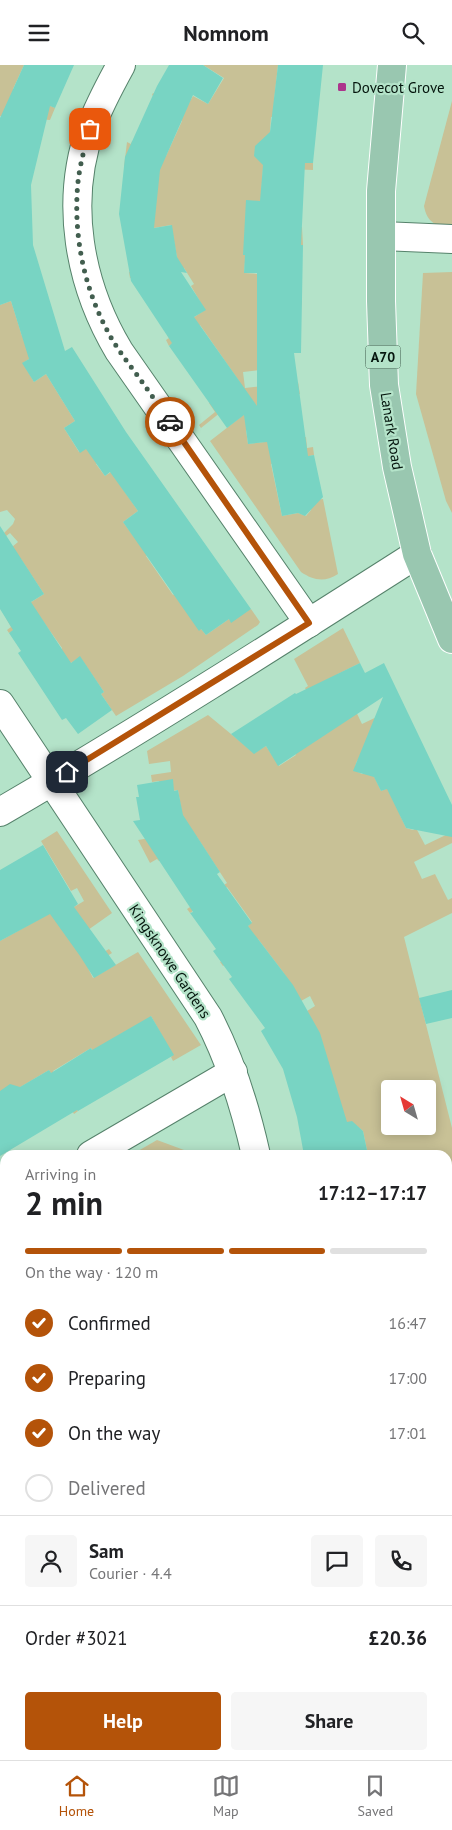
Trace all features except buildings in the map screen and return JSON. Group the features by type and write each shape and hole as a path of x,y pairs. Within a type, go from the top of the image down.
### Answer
{"main road":[{"name":"Lanark Road","path":"392,65 381,191 381,301 384,385 397,467 417,554 452,639"}],"street":[{"path":"121,65 105,94 90,129 78,182 79,244 90,291 107,330 119,351 309,623"},
{"path":"382,236 452,239"},
{"path":"0,812 309,623 417,554"},
{"name":"Kingsknowe Gardens","path":"0,704 208,1017 233,1072 244,1104 255,1150"},
{"path":"100,1150 233,1072"}],"shaded area":[{"path":"0,65 24,65 13,89 55,108 50,120 0,116"},
{"path":"203,65 278,65 274,101 317,121 271,117 268,160 313,163 313,170 263,168 259,225 302,227 303,245 259,244 258,262 245,262 244,273 258,274 281,301 302,301 301,309 257,309 257,353 267,369 243,372 245,388 298,382 300,394 257,400 260,428 246,430 248,444 306,437 307,448 313,447 314,455 271,464 282,516 298,513 306,516 311,510 309,501 323,499 338,574 328,579 314,579 301,572 210,441 246,413 236,400 201,428 199,425 215,412 209,403 239,381 200,325 169,346 166,340 169,338 167,335 205,310 191,286 194,284 184,268 130,278 129,272 178,263 171,225 142,230 124,167 127,142 131,144 132,141 166,156 182,121 152,95 153,93 184,111 193,96 208,104 224,78"},
{"path":"452,101 452,228 433,223 427,216 424,206"},
{"path":"452,272 452,513 446,501 416,394 423,273"},
{"path":"11,301 22,336 60,338 23,363 34,382 46,374 75,421 64,428 79,452 122,426 104,458 96,464 105,476 111,472 138,511 123,522 134,537 164,544 146,556 173,595 189,584 201,629 206,635 229,619 251,609 260,622 183,676 116,716 101,694 104,692 80,657 42,682 62,648 38,614 9,633 7,630 11,627 6,618 44,594 21,559 10,566 0,557 18,542 10,533 6,536 4,533 13,524 15,519 7,510 0,512 0,305"},
{"path":"343,628 360,663 338,674 362,724 404,704 357,761 355,767 362,774 371,770 381,791 396,785 403,808 400,815 406,828 413,830 416,828 425,845 452,832 452,843 414,862 422,879 435,874 448,900 452,898 452,913 404,937 452,1128 452,1150 367,1150 363,1131 357,1126 345,1128 307,1011 315,1006 310,996 301,1001 283,972 258,939 223,966 220,962 240,949 248,926 252,922 227,887 190,913 187,909 227,883 197,837 159,861 157,859 150,863 138,840 185,832 178,790 161,793 159,781 152,782 151,775 171,772 170,761 149,764 147,751 208,715 254,753 266,746 279,766 296,755 290,745 312,700 305,688 308,686 294,659"},
{"path":"57,831 112,913 71,942 91,959 109,949 112,953 88,968 93,978 138,952 201,1045 173,1061 171,1057 173,1055 151,1016 104,1070 91,1048 53,1071 78,1111 74,1114 49,1070 0,1099 0,941 61,907 64,913 84,901 77,888 71,891 41,841"},
{"path":"157,1140 184,1150 140,1150"}],"way so far":[{"path":"90,129 78,182 79,244 84,270 97,310 107,330 119,351 170,422"}],"place":[{"name":"Dovecot Grove","path":"342,87"}],"route":[{"path":"67,772 309,623 170,422"}]}
